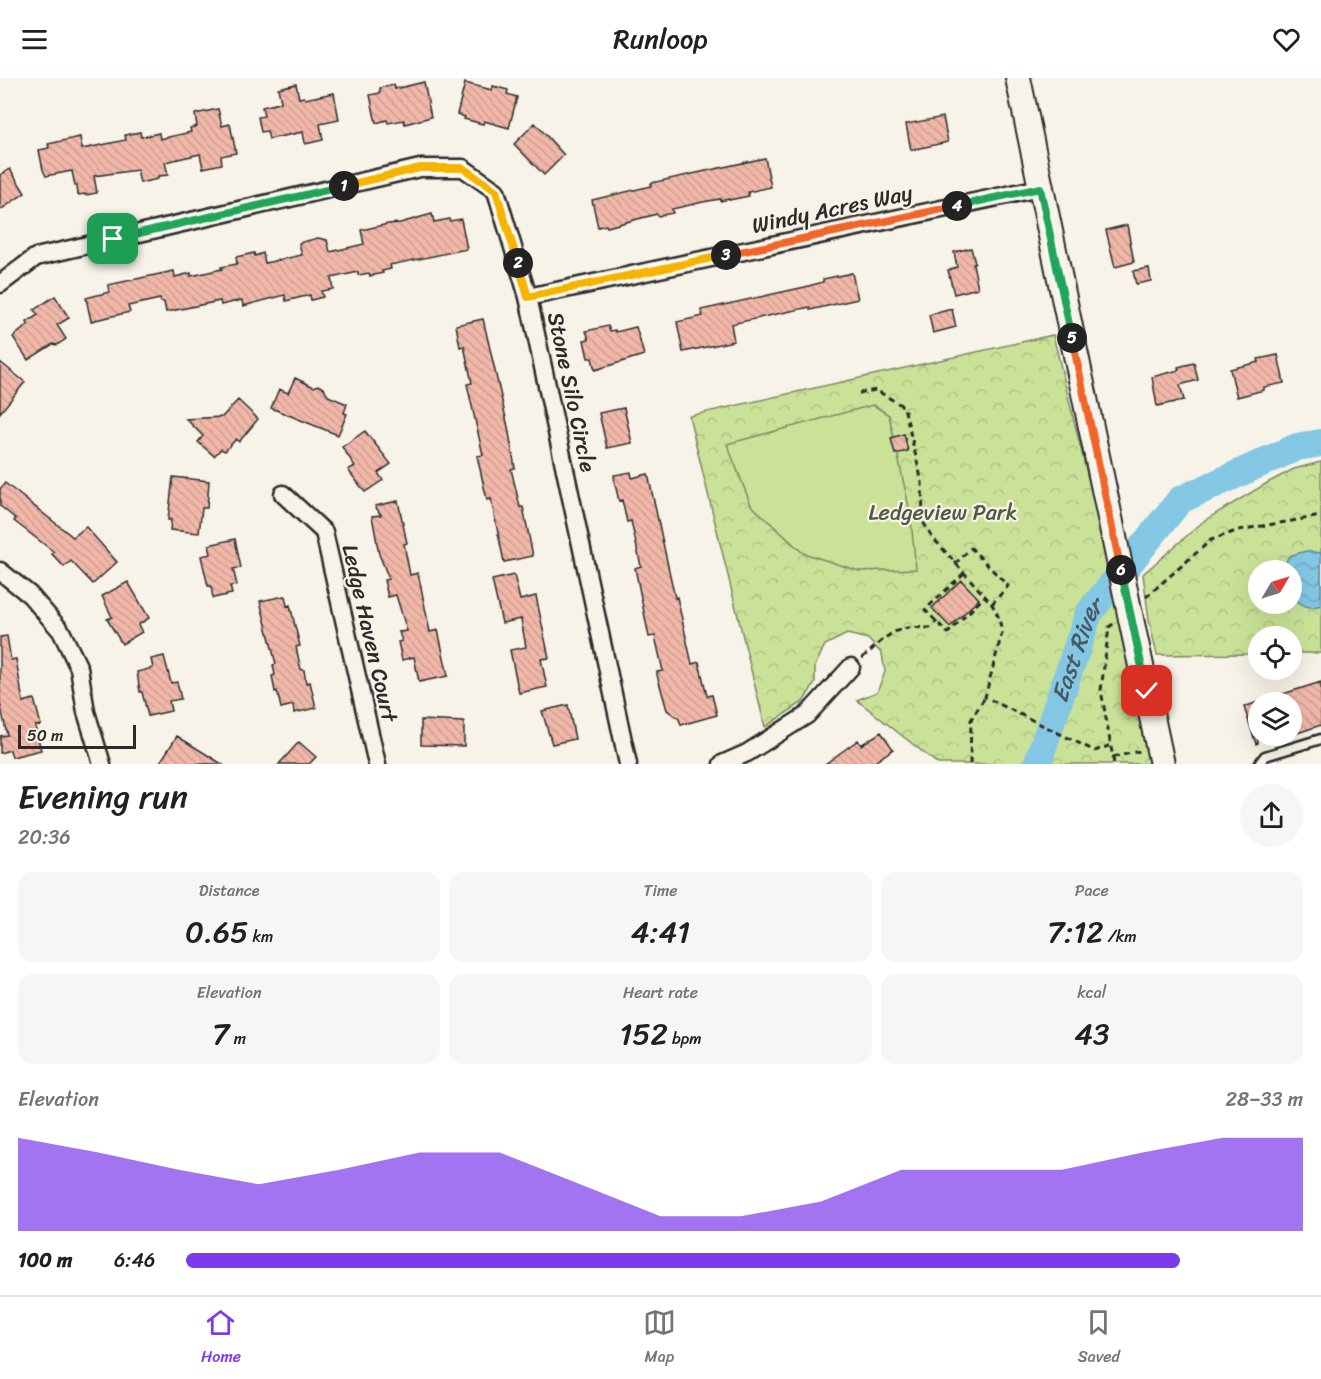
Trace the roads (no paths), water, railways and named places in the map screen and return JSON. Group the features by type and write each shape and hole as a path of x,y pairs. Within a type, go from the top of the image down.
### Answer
{"street":[{"path":"1018,78 1162,764"},
{"name":"Stone Silo Circle","path":"0,284 36,257 420,168 463,168 496,191 528,297 628,764"},
{"name":"Windy Acres Way","path":"528,297 1040,188"},
{"name":"Ledge Haven Court","path":"283,494 324,532 377,764"},
{"path":"0,571 30,595 61,631 79,668 86,712 102,764"},
{"path":"722,764 747,753 807,715 851,667"}],"lane":[{"path":"1258,764 1265,756 1321,740"}],"water":[{"path":"1306,551 1321,553 1321,605 1312,607 1302,605 1302,560 1287,560 1289,556"}],"waterway":[{"name":"East River","path":"1037,764 1089,613 1180,500 1297,447 1321,443"}],"park label":[{"name":"Ledgeview Park","path":"943,512"}]}
